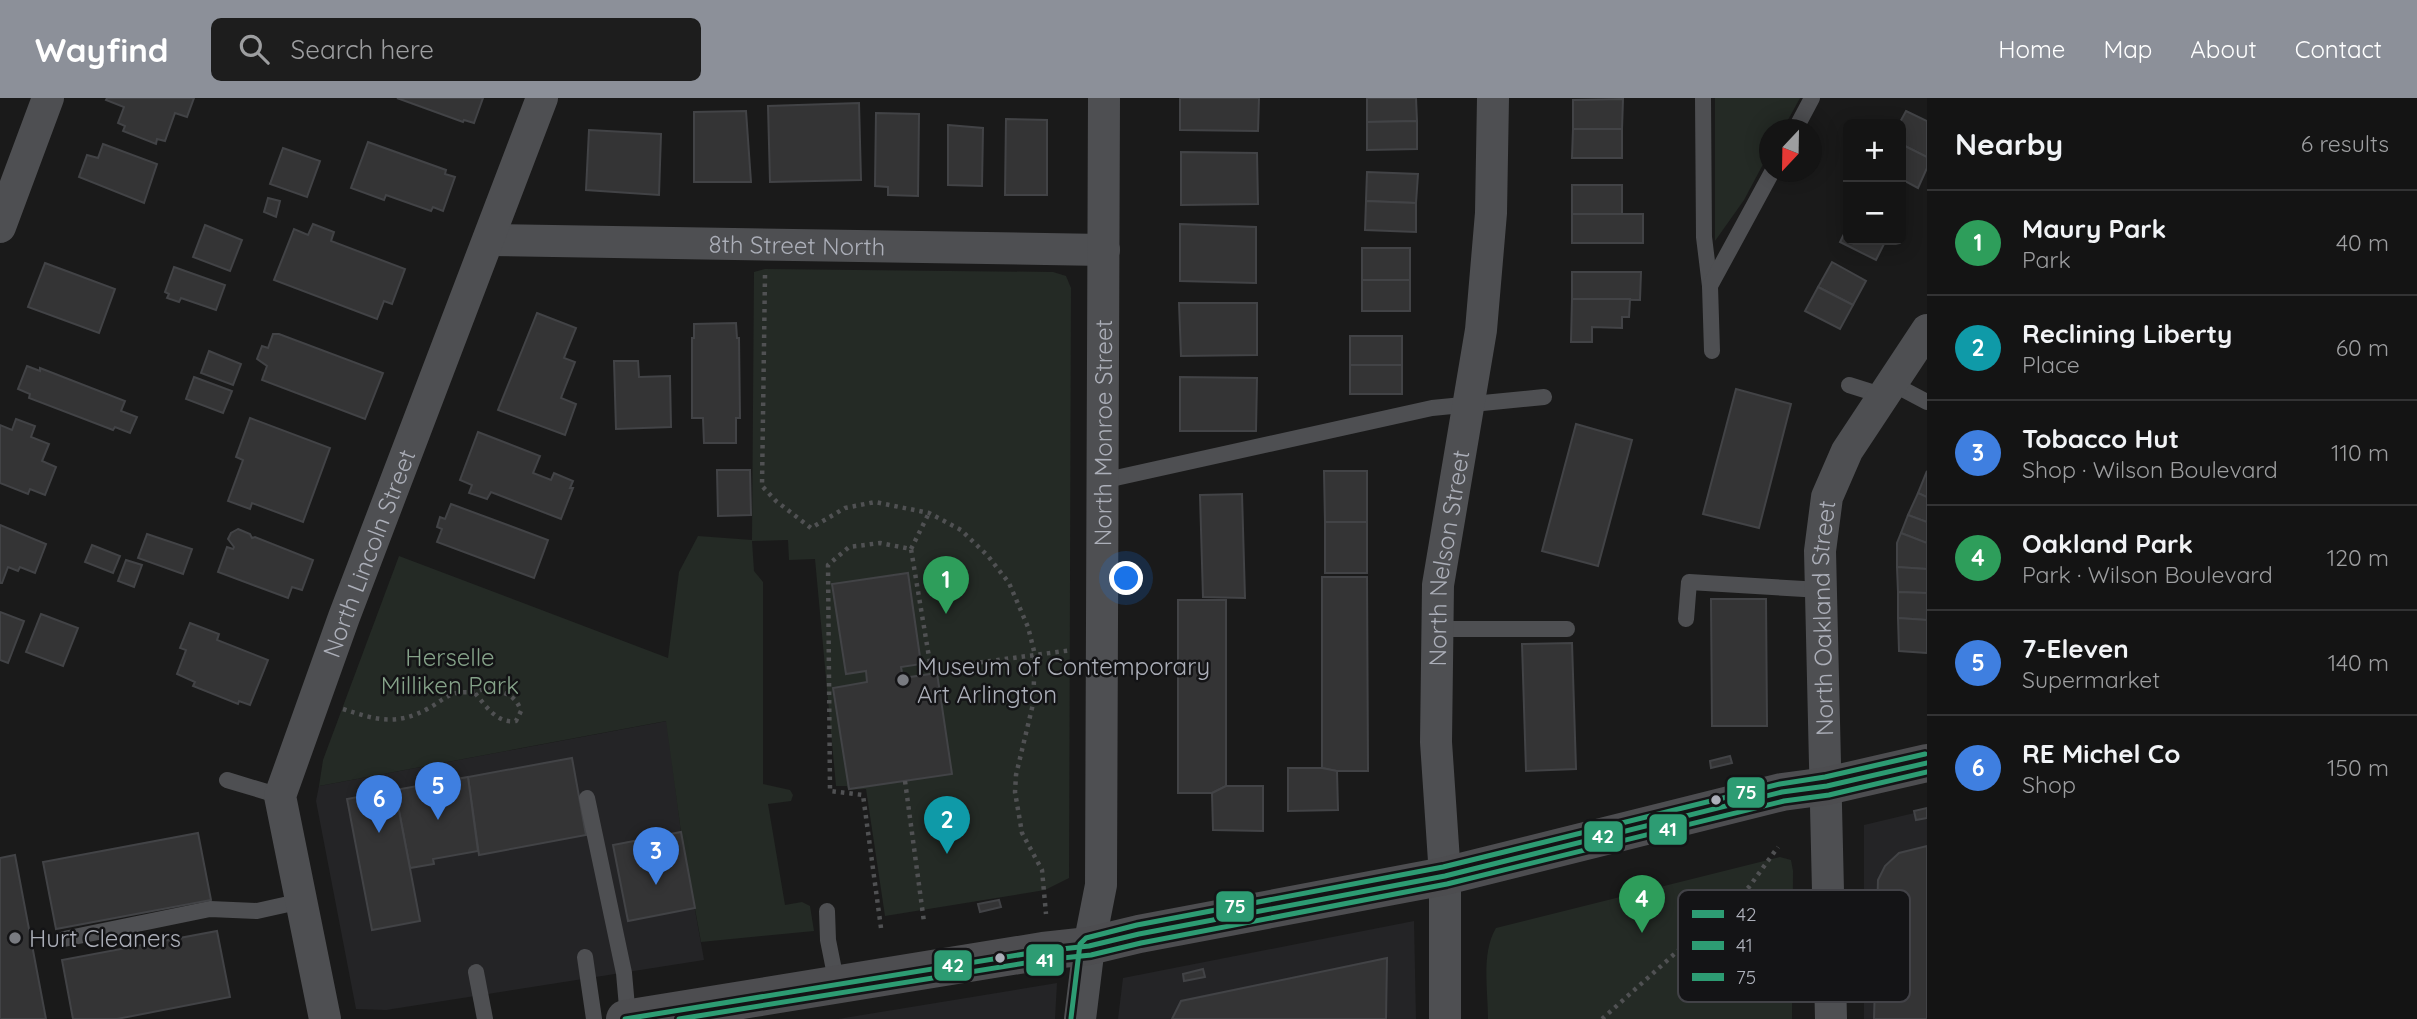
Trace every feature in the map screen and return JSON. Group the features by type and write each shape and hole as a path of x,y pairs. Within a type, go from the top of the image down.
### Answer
{"main road":[{"path":"627,1019 1043,951 1089,946 1139,934 1444,876 1782,792 1827,786 1927,764"}],"street":[{"path":"0,227 48,98"},
{"name":"North Lincoln Street","path":"280,796 348,605 542,98"},
{"name":"North Monroe Street","path":"1080,1019 1089,946 1101,884 1104,98"},
{"name":"North Nelson Street","path":"1445,1019 1444,876 1436,742 1438,585 1481,330 1491,213 1493,98"},
{"name":"8th Street North","path":"489,240 1104,250"},
{"name":"North Oakland Street","path":"1829,890 1820,551 1827,497 1847,451 1927,330"},
{"path":"280,796 324,1019"}],"lane":[{"path":"1703,98 1704,237 1710,286 1712,351"},
{"path":"1801,119 1812,98"},
{"path":"1710,286 1767,182"},
{"path":"1849,385 1889,390 1927,402"},
{"path":"1102,481 1432,408 1544,397"},
{"path":"1686,619 1689,582 1821,590"},
{"path":"1437,629 1567,629"},
{"path":"227,780 280,796"},
{"path":"587,799 624,973 627,1019"},
{"path":"64,939 209,909 257,911 302,901"},
{"path":"827,911 828,940 837,986"},
{"path":"585,957 594,1019"},
{"path":"476,972 485,1019"}],"path":[{"path":"765,269 762,486 776,501 811,528 845,509 875,502 929,513 961,530 988,556 1009,583 1028,627 1035,654 1036,678 1032,713 1016,775 1015,792 1023,833 1042,870 1047,918"},
{"path":"929,513 911,548 931,669 1071,649"},
{"path":"881,928 863,795 830,791 828,565 849,547 880,543 911,548"},
{"path":"341,709 372,719 393,721 455,694 475,694 485,688 507,693 517,700 521,711 516,721 507,722 495,716 475,694"},
{"path":"905,781 924,922"},
{"path":"1746,890 1778,847"},
{"path":"1602,1019 1678,951"}],"shaded area":[{"path":"667,721 681,832 704,960 386,1010 356,1009 316,801 319,786"},
{"path":"1927,810 1927,1019 1864,1019 1864,1002 1910,1002 1910,890 1864,890 1864,825"},
{"path":"1414,921 1416,1019 1118,1019 1123,978"},
{"path":"1057,983 1055,1019 838,1019"}],"green space":[{"path":"1715,98 1800,98 1788,119 1759,119 1759,172 1744,200 1715,241"},
{"name":"Herselle Milliken Park","path":"765,269 1053,272 1066,276 1071,288 1069,878 1045,890 885,916 866,789 848,790 847,786 836,786 815,559 789,560 788,540 752,541 754,571 763,582 763,784 790,790 793,795 791,801 768,804 785,905 802,902 810,906 814,931 701,942 681,832 666,721 319,786 323,760 399,556 668,658 679,572 698,536 752,540 754,272"},
{"path":"1780,857 1791,860 1793,890 1678,890 1678,1002 1792,1002 1792,1019 1488,1019 1487,960 1491,938 1496,928"}],"building":[{"path":"194,98 187,117 175,113 165,141 157,139 156,144 123,131 125,126 118,123 124,107 106,100"},
{"path":"397,98 483,98 474,123 463,122"},
{"path":"1180,98 1259,98 1258,131 1180,130"},
{"path":"1367,98 1416,98 1417,121 1367,122"},
{"path":"1623,99 1622,129 1573,129 1573,100"},
{"path":"859,103 861,180 770,182 768,106"},
{"path":"746,111 751,182 694,182 694,112"},
{"path":"1906,111 1927,121 1927,157 1906,146 1906,119 1902,119"},
{"path":"876,113 919,114 918,196 888,195 888,187 875,186"},
{"path":"1006,119 1047,120 1047,195 1005,195"},
{"path":"1417,121 1417,149 1367,150 1367,122"},
{"path":"948,125 983,128 982,186 948,185"},
{"path":"1573,129 1622,129 1622,158 1572,158"},
{"path":"589,130 661,134 659,195 586,190"},
{"path":"368,142 446,170 445,174 455,177 443,211 433,207 431,211 386,195 384,200 351,188"},
{"path":"103,144 157,164 144,203 79,177 87,155 98,158"},
{"path":"1906,146 1927,157 1927,168 1918,188 1906,182"},
{"path":"283,148 320,161 307,197 270,184"},
{"path":"1181,152 1257,153 1258,204 1181,205"},
{"path":"1367,172 1418,174 1416,203 1366,201"},
{"path":"1572,185 1622,185 1622,214 1572,214"},
{"path":"268,198 280,201 276,217 264,212"},
{"path":"1366,201 1416,203 1416,232 1365,230"},
{"path":"1572,214 1643,214 1643,243 1572,243"},
{"path":"313,224 334,232 331,241 405,269 392,304 384,301 377,319 274,280 294,229 308,235"},
{"path":"1180,224 1256,227 1256,283 1180,281"},
{"path":"205,225 242,240 230,271 193,257"},
{"path":"1846,245 1884,245 1876,260"},
{"path":"1362,248 1410,248 1410,280 1362,280"},
{"path":"1832,262 1866,281 1853,305 1818,287"},
{"path":"45,263 115,289 99,333 28,307"},
{"path":"174,267 225,285 216,310 181,298 179,302 167,298 169,294 165,292"},
{"path":"1572,272 1641,272 1640,300 1572,299"},
{"path":"1362,280 1410,280 1410,311 1362,311"},
{"path":"1818,287 1853,305 1840,329 1805,311"},
{"path":"1572,299 1630,299 1629,317 1622,317 1622,328 1592,327 1592,342 1571,342"},
{"path":"1179,303 1257,303 1257,355 1181,356"},
{"path":"537,313 576,328 564,358 575,362 561,398 576,404 565,435 498,410"},
{"path":"736,323 739,338 740,418 736,418 736,443 704,443 703,418 692,418 694,324"},
{"path":"273,334 383,373 365,419 262,380 267,366 257,359 262,346 268,348"},
{"path":"1350,336 1402,336 1402,365 1350,365"},
{"path":"209,351 241,364 233,385 201,373"},
{"path":"614,361 638,361 639,377 670,376 671,427 616,429"},
{"path":"1350,365 1402,365 1402,394 1350,394"},
{"path":"27,366 40,371 40,368 125,401 121,411 137,417 130,433 115,427 113,430 29,398 30,394 18,389"},
{"path":"194,377 232,391 223,413 186,399"},
{"path":"1180,377 1257,378 1256,431 1180,431"},
{"path":"1736,389 1791,404 1759,528 1703,514"},
{"path":"250,418 330,448 303,522 252,503 250,509 228,501 243,460 236,457"},
{"path":"16,419 35,426 31,437 49,444 42,461 56,467 45,495 30,489 28,494 0,483 0,425 12,430"},
{"path":"1576,424 1632,440 1598,566 1542,551"},
{"path":"478,432 540,456 533,473 551,480 554,473 573,481 570,488 573,488 561,519 491,492 487,499 469,493 472,485 460,480"},
{"path":"717,470 750,470 751,515 718,516"},
{"path":"1324,471 1367,471 1367,522 1325,522"},
{"path":"1927,471 1927,497 1918,493"},
{"path":"1918,493 1927,497 1927,522 1908,515"},
{"path":"1242,494 1245,598 1203,597 1200,495"},
{"path":"451,504 548,540 534,578 437,542 442,529 437,527 440,517 445,519"},
{"path":"1908,515 1927,522 1927,543 1901,533"},
{"path":"1325,522 1367,522 1367,573 1325,573"},
{"path":"0,525 46,544 35,573 20,567 18,571 8,567 0,583"},
{"path":"238,529 250,534 252,538 313,560 302,590 292,587 288,598 218,572 227,547 234,547 228,539 231,533"},
{"path":"1901,533 1927,543 1927,569 1897,567 1897,543"},
{"path":"147,534 192,549 183,574 138,558"},
{"path":"92,545 120,556 113,573 85,562"},
{"path":"126,560 142,565 134,587 118,581"},
{"path":"1897,567 1927,569 1927,593 1898,592"},
{"name":"Museum of Contemporary Art Arlington","path":"908,573 921,664 901,667 903,678 937,673 952,774 849,789 833,688 867,682 866,671 846,674 832,584"},
{"path":"1322,577 1367,577 1368,771 1322,768"},
{"path":"1898,592 1927,593 1927,620 1898,618"},
{"path":"1711,599 1766,599 1767,726 1712,726"},
{"path":"1178,600 1226,600 1226,786 1212,793 1178,793"},
{"path":"0,612 24,621 8,663 0,660"},
{"path":"41,614 78,628 63,666 26,652"},
{"path":"1898,618 1927,620 1927,653 1899,651"},
{"path":"190,623 219,634 217,640 268,660 250,705 239,701 238,704 193,686 195,682 177,674 186,650 180,648"},
{"path":"1572,643 1576,769 1526,771 1522,644"},
{"path":"1730,756 1732,763 1711,768 1710,761"},
{"path":"572,758 586,835 479,855 468,777"},
{"path":"1288,768 1337,771 1338,810 1288,811"},
{"path":"468,777 478,851 433,859 434,864 410,868 395,790"},
{"path":"1226,786 1263,786 1263,831 1213,830 1212,793"},
{"path":"395,790 420,921 372,930 347,799"},
{"path":"1927,808 1927,818 1916,820 1914,811"},
{"path":"681,832 695,908 628,921 613,845"},
{"path":"198,833 211,900 56,929 43,862"},
{"path":"1927,846 1927,1019 1874,1019 1874,1002 1910,1002 1910,890 1878,890 1878,880 1885,866 1899,853"},
{"name":"Hurt Cleaners","path":"15,855 46,1019 0,1019 0,858"},
{"path":"999,900 1001,907 980,912 978,904"},
{"path":"217,931 230,997 117,1019 73,1019 62,960"},
{"path":"1387,958 1386,1019 1172,1019 1181,1001"},
{"path":"1203,969 1205,977 1184,981 1183,974"}],"transit line":[{"name":"75","path":"1071,1018 1080,944 1086,938 1137,925 1443,867 1780,784 1825,777 1925,754"},
{"name":"42","path":"625,1019 1043,951 1089,946 1139,934 1445,876 1782,792 1827,786 1927,763"},
{"name":"41","path":"679,1019 1044,960 1091,955 1447,884 1784,801 1829,795 1927,772"}],"place":[{"name":"Maury Park","path":"946,614"},
{"name":"Museum of Contemporary Art Arlington","path":"903,680"},
{"name":"7-Eleven","path":"438,820"},
{"name":"RE Michel Co","path":"379,833"},
{"name":"Reclining Liberty","path":"947,854"},
{"name":"Tobacco Hut","path":"656,885"},
{"name":"Oakland Park","path":"1642,933"},
{"name":"Hurt Cleaners","path":"15,938"}]}
